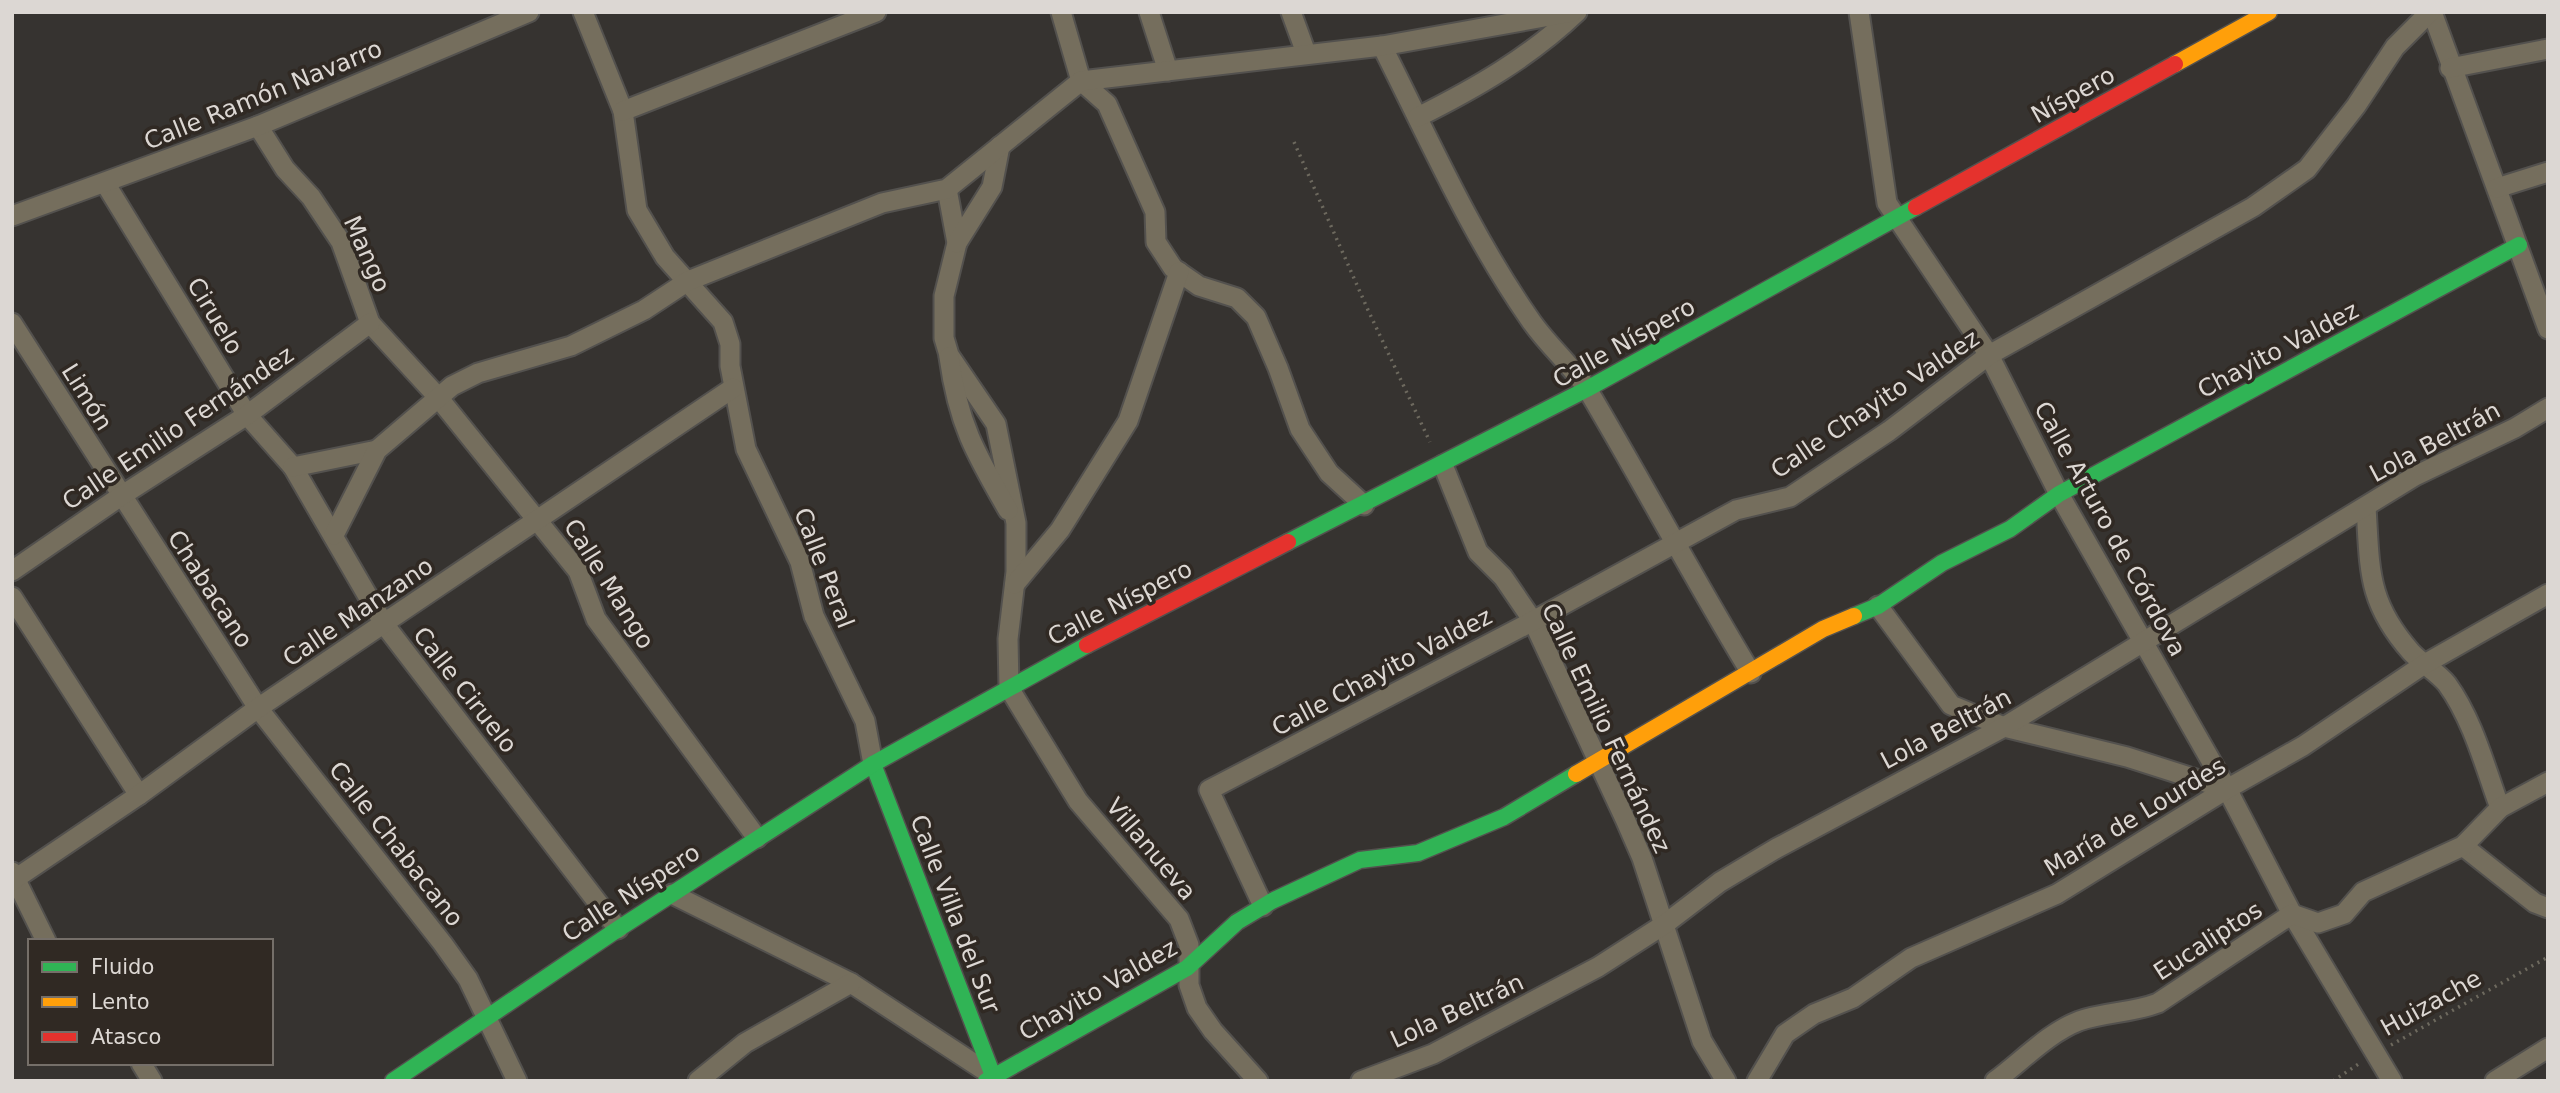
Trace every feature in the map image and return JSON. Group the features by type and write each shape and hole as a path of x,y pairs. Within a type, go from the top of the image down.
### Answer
{"street":[{"name":"Calle Ramón Navarro","path":"12,216 258,126 529,12"},
{"name":"Calle Peral","path":"583,12 623,111 636,210 665,257 723,322 730,344 733,388 746,449 800,562 814,616 864,721 873,765"},
{"path":"623,111 876,12"},
{"path":"1061,12 1082,81 1107,104 1155,212 1156,242 1173,268 1199,286 1237,298 1256,317 1300,429 1329,473 1364,505"},
{"path":"1149,12 1168,71"},
{"path":"1291,12 1306,53"},
{"path":"334,535 377,450 436,396 478,373 581,341 644,310 688,281 882,203 947,190 1082,81 1382,46 1572,12"},
{"path":"1418,117 1479,86 1523,57 1578,12"},
{"name":"Calle Arturo de Córdova","path":"1859,12 1887,202 1989,355 2059,494 2227,789 2292,915 2392,1081"},
{"name":"Níspero","path":"1899,217 2269,12"},
{"path":"2431,12 2544,308 2548,329"},
{"name":"Calle Chayito Valdez","path":"1263,906 1209,790 1533,621 1736,510 1790,497 1889,431 1989,355 2253,207 2307,169 2349,116 2395,47 2431,12"},
{"path":"1382,46 1437,160 1529,318 1587,389 1674,545 1751,673"},
{"path":"2451,68 2548,48"},
{"name":"Mango","path":"258,126 285,169 311,197 341,242 370,323 436,396"},
{"path":"1000,146 992,187 957,243 944,296 944,338 956,403 974,452 1016,523"},
{"path":"2497,188 2548,172"},
{"name":"Ciruelo","path":"105,183 247,415 293,467"},
{"path":"947,190 957,243"},
{"name":"Calle Níspero","path":"393,1081 618,929 873,765 1116,629 1443,466 1899,217"},
{"name":"Chayito Valdez","path":"2059,494 2519,245"},
{"path":"1015,584 1060,530 1128,421 1179,272"},
{"name":"Limón","path":"12,323 121,496"},
{"name":"Calle Emilio Fernández","path":"12,571 121,496 247,415 370,323"},
{"path":"949,355 996,424 1016,523 1015,584 1008,639 1009,688"},
{"name":"Calle Manzano","path":"14,877 139,795 258,708 733,388"},
{"name":"Calle Mango","path":"436,396 578,571 596,619 757,838"},
{"name":"Lola Beltrán","path":"1361,1081 1433,1054 1598,968 1665,924 1720,882 1777,848 2004,727 2414,476 2515,428 2548,408"},
{"path":"293,467 377,450"},
{"name":"Calle Emilio Fernández","path":"1443,466 1478,552 1503,577 1533,621 1598,761 1642,858 1665,924 1683,990 1702,1041 1726,1081"},
{"name":"Calle Ciruelo","path":"293,467 384,624 618,929"},
{"path":"1598,761 1823,629 1878,606 1942,563 2010,529 2059,494"},
{"name":"Chabacano","path":"121,496 258,708"},
{"path":"2366,507 2370,576 2377,601 2386,620 2423,665 2445,682 2460,705 2500,808"},
{"name":"María de Lourdes","path":"1757,1081 1785,1034 1814,1014 1853,998 1912,958 2057,894 2302,746 2423,665 2548,594"},
{"path":"12,597 139,795"},
{"path":"1878,606 1951,705 2004,727 2127,757 2227,789"},
{"name":"Villanueva","path":"1009,688 1078,801 1179,919 1189,945 1187,968 1197,1008 1213,1031 1258,1081"},
{"name":"Calle Chabacano","path":"258,708 443,944 487,1016 517,1081"},
{"name":"Chayito Valdez","path":"992,1079 1187,968 1229,929 1263,906 1360,860 1418,853 1451,842 1504,817 1598,761"},
{"name":"Calle Villa del Sur","path":"873,765 992,1079"},
{"name":"Eucaliptos","path":"1996,1081 2027,1055 2076,1022 2136,1012 2158,1003 2292,915 2318,923 2344,914 2363,892 2463,846 2500,808 2548,782"},
{"path":"2463,846 2535,903 2548,908"},
{"path":"14,877 45,939"},
{"path":"672,894 851,983 992,1079"},
{"path":"698,1081 745,1043 851,983"},
{"path":"2494,1081 2548,1048"},
{"path":"142,1065 152,1081"}],"path":[{"path":"1294,142 1368,310 1443,466"},
{"name":"Huizache","path":"2333,1081 2375,1054 2548,957"}],"traffic: fast":[{"path":"1288,542 1587,389 1916,207"},
{"path":"1854,616 1878,606 1942,563 2010,529 2059,494 2519,245"},
{"path":"393,1081 618,929 873,764 1087,645"},
{"path":"873,764 995,1081"},
{"path":"986,1081 1187,968 1237,922 1272,901 1360,860 1418,853 1504,817 1576,774"}],"traffic: slow":[{"path":"2175,64 2269,12"},
{"path":"1576,774 1823,629 1854,616"}],"traffic: jam":[{"path":"1916,207 2175,64"},
{"path":"1087,645 1288,542"}]}
